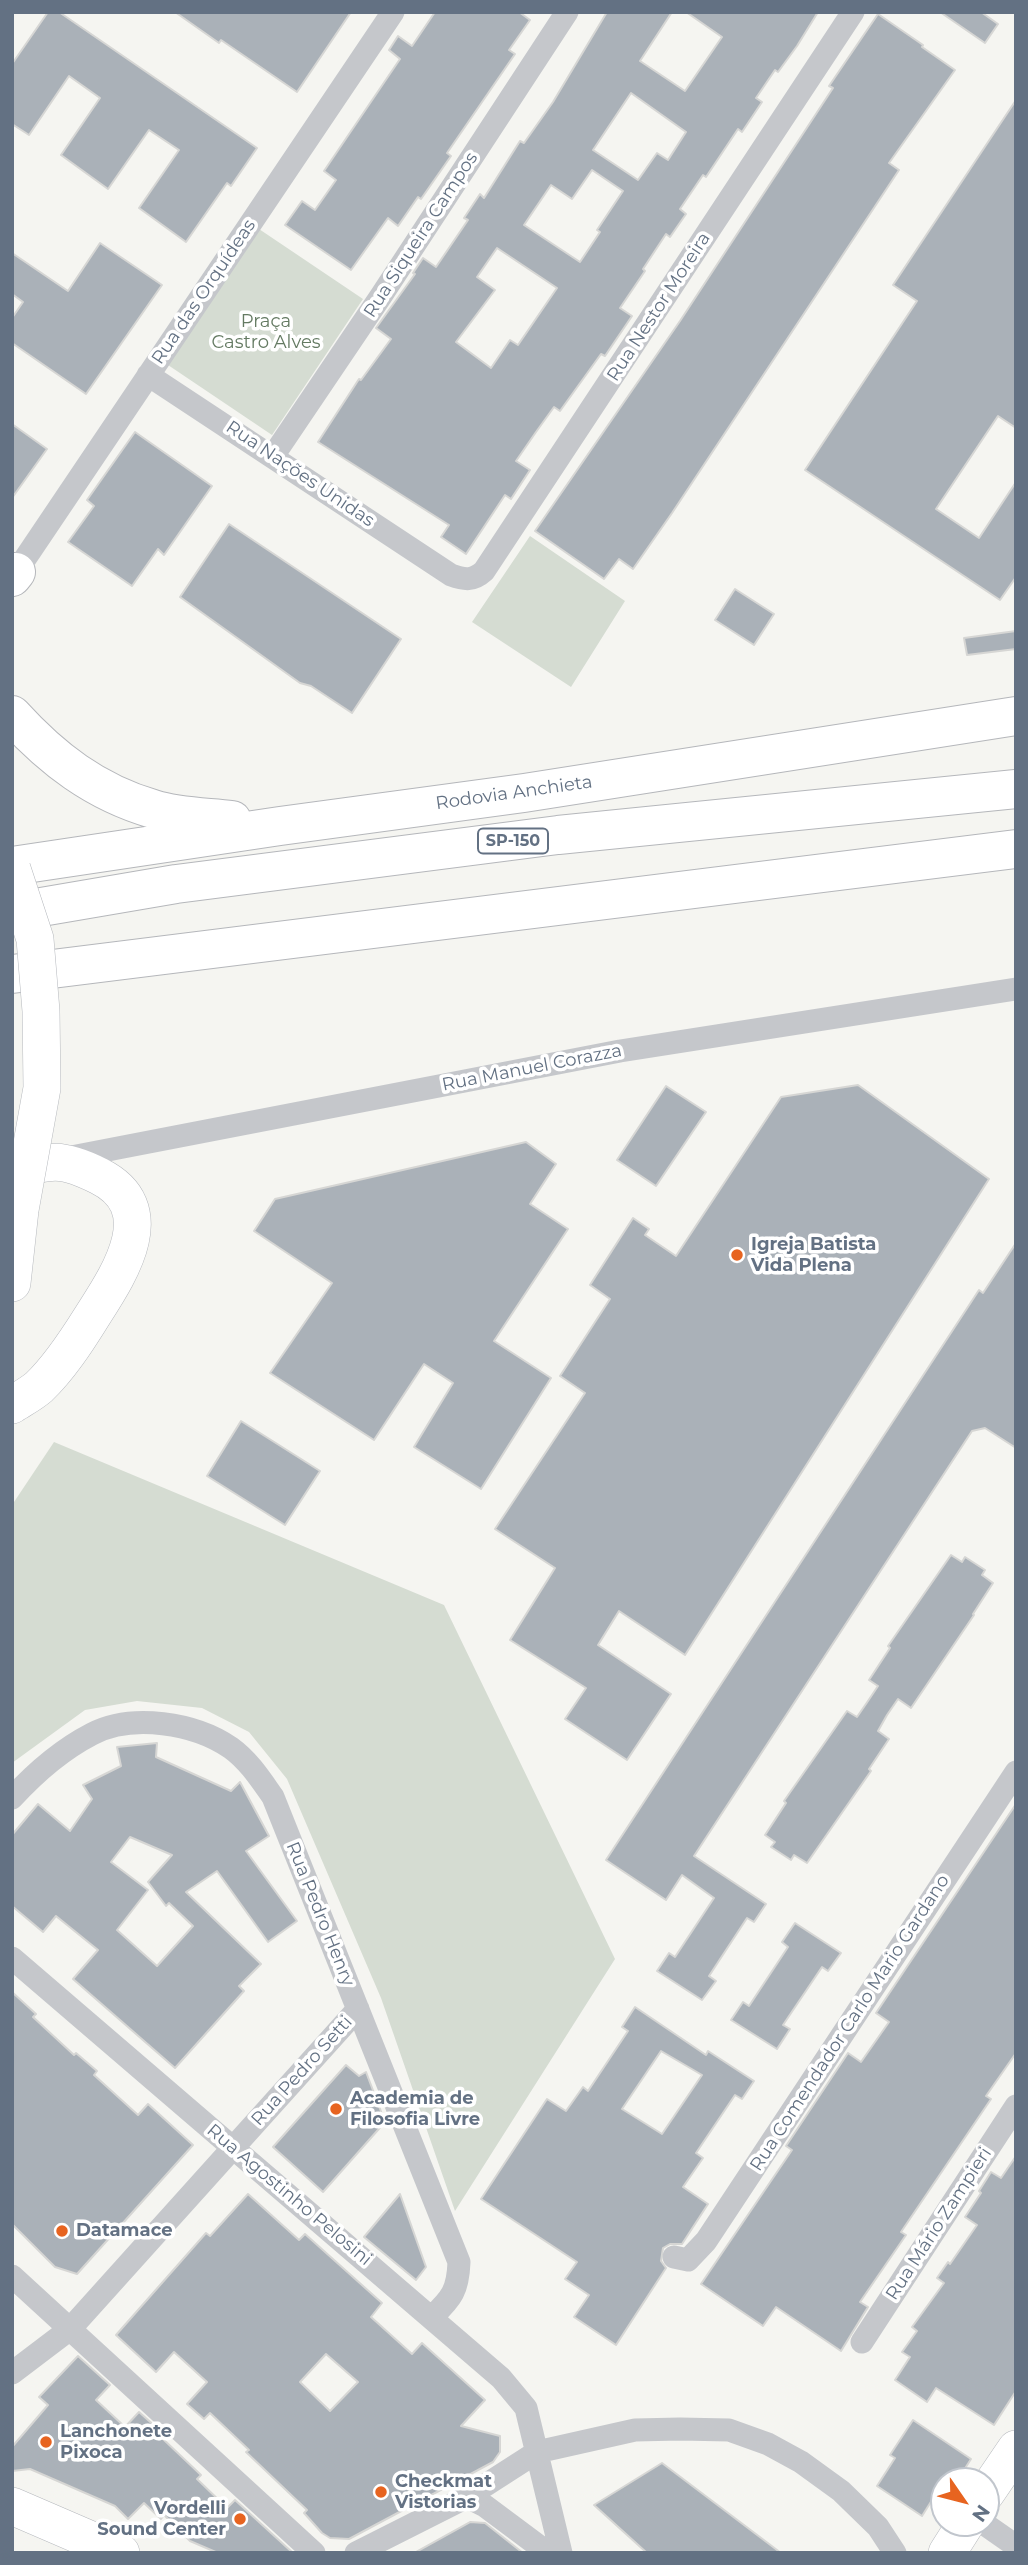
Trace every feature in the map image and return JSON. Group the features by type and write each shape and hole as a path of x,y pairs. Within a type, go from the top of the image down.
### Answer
{"highway":[{"path":"12,715 46,751 79,775 115,794 154,810 280,826"},
{"name":"Rodovia Anchieta","path":"12,868 280,826 537,791 1016,716"},
{"name":"SP-150","path":"12,912 176,884 558,835 1016,789"},
{"path":"12,974 1016,849"}],"main road":[{"path":"12,868 35,939 41,1011 42,1088 20,1210 12,1283"},
{"path":"12,1171 51,1160 82,1168 109,1181 124,1196 132,1216 132,1238 120,1272 74,1344 39,1387 12,1405"},
{"path":"1000,2472 1016,2449"},
{"path":"12,2506 121,2553"},
{"path":"947,2553 957,2537"}],"street":[{"name":"Rua das Orquídeas","path":"13,574 393,12"},
{"name":"Rua Siqueira Campos","path":"273,456 567,12"},
{"name":"Rua Nestor Moreira","path":"451,575 465,580 476,578 484,571 853,12"},
{"name":"Rua Nações Unidas","path":"148,375 451,575"},
{"name":"Rua Manuel Corazza","path":"51,1160 620,1051 1016,989"},
{"name":"Rua Pedro Henry","path":"12,1798 60,1756 93,1733 130,1722 166,1725 200,1733 231,1748 254,1769 274,1797 459,2262 458,2281 450,2301 432,2317"},
{"name":"Rua Comendador Carlo Mario Gardano","path":"674,2256 688,2260 706,2241 1016,1772"},
{"name":"Rua Agostinho Pelosini","path":"12,1958 501,2378 526,2408 561,2553"},
{"name":"Rua Pedro Setti","path":"12,2373 71,2329 358,2009"},
{"name":"Rua Mário Zampieri","path":"862,2342 1016,2106"},
{"path":"12,2276 314,2553"},
{"path":"356,2553 467,2497 537,2452 635,2430 729,2430 768,2444 801,2462 841,2490 878,2527 895,2553"},
{"path":"467,2497 485,2506 548,2553"},
{"path":"1000,2535 1016,2546"}],"green space":[{"name":"Praça Castro Alves","path":"259,229 363,299 272,435 168,365"},
{"path":"530,536 625,601 571,687 472,622"},
{"path":"54,1442 444,1605 615,1959 455,2211 381,1998 287,1779 249,1732 202,1708 137,1701 85,1710 12,1763 12,1505"}],"building":[{"path":"48,12 59,12 257,148 231,186 227,183 186,242 139,208 179,150 149,130 108,189 61,155 100,98 69,76 29,135 12,124 12,64"},
{"path":"175,12 351,12 297,92"},
{"path":"435,12 519,12 530,20 509,50 515,54 447,153 451,156 421,199 418,197 398,226 388,218 351,270 285,225 302,201 315,210 336,180 324,171 400,59 389,50 398,36 412,46"},
{"path":"607,12 672,12 640,61 685,91 722,37 686,12 818,12 797,46 778,72 775,70 756,98 762,102 742,132 738,129 706,177 703,175 680,209 686,214 670,237 666,234 643,269 645,271 620,308 632,316 605,356 601,354 560,411 554,407 536,432 516,461 530,470 511,499 505,495 466,554 441,537 449,525 318,442 359,379 361,380 391,339 376,328 415,274 413,273 423,258 436,267 468,220 464,218 480,194 484,198 520,141 524,143 553,102","holes":["631,93 686,132 668,160 657,153 638,180 593,150","592,170 623,191 580,262 524,225 551,185 572,199","497,248 557,288 518,345 510,340 491,368 456,342 495,290 477,277"]},
{"path":"940,12 981,12 998,24 985,43"},
{"path":"878,14 955,70 889,163 899,170 672,513 633,569 619,559 604,579 535,531 680,321 833,88 829,86"},
{"path":"1016,100 1016,428 998,416 936,509 979,538 1016,482 1016,577 1000,600 805,470 917,301 893,285"},
{"path":"100,243 162,285 86,394 12,343 12,318 23,302 12,294 12,253 68,291"},
{"path":"12,424 47,449 12,498"},
{"path":"135,432 212,486 164,555 158,549 132,586 68,542 94,506 87,500"},
{"path":"229,524 401,639 352,713 311,686 300,683 180,597"},
{"path":"735,589 774,614 754,645 715,620"},
{"path":"1016,631 1016,649 967,655 964,638"},
{"path":"858,1085 989,1179 685,1655 619,1611 598,1645 671,1694 627,1760 565,1719 586,1688 510,1640 555,1568 495,1529 585,1393 560,1376 610,1299 590,1285 633,1218 649,1229 645,1235 676,1256 781,1097"},
{"path":"666,1086 706,1112 656,1186 617,1160"},
{"path":"526,1142 556,1164 530,1204 568,1229 494,1341 551,1378 481,1489 414,1447 453,1383 424,1364 374,1440 270,1373 332,1283 254,1231 275,1199"},
{"path":"1016,1243 1016,1448 985,1428 972,1431 694,1856 766,1904 754,1922 747,1918 709,1976 716,1981 702,2000 657,1971 669,1953 675,1957 714,1898 682,1875 666,1900 606,1860 979,1290 983,1293"},
{"path":"241,1421 320,1471 285,1525 207,1476"},
{"path":"951,1555 962,1562 965,1557 985,1570 982,1575 993,1583 911,1708 898,1699 887,1715 878,1731 889,1739 869,1769 871,1771 807,1863 794,1855 791,1860 771,1847 775,1842 765,1835 786,1803 784,1801 847,1711 857,1717 878,1686 869,1680 890,1648 888,1646"},
{"path":"157,1743 156,1757 231,1791 240,1782 269,1836 246,1851 297,1921 268,1942 217,1871 186,1892 261,1964 239,1986 244,1991 175,2068 73,1979 98,1950 56,1916 43,1932 12,1906 12,1835 38,1804 70,1831 92,1799 83,1785 121,1766 117,1747","holes":["130,1837 172,1855 148,1882 166,1906 169,1903 193,1926 157,1966 117,1930 148,1890 111,1862"]},
{"path":"1016,1804 1016,2053 986,2096 991,2099 901,2232 906,2235 860,2302 868,2307 841,2351 776,2307 763,2326 701,2284 792,2150 786,2146 848,2053 861,2062 889,2022 876,2013"},
{"path":"795,1923 841,1953 828,1971 822,1967 783,2025 790,2029 777,2049 731,2020 743,2002 749,2006 788,1947 782,1942"},
{"path":"12,1992 36,2014 33,2017 74,2055 76,2053 97,2071 94,2075 138,2115 148,2104 193,2145 77,2274 55,2267 12,2224"},
{"path":"635,2007 706,2055 708,2051 754,2081 742,2099 735,2095 696,2153 703,2158 683,2187 708,2204 682,2244 670,2244 663,2248 661,2261 666,2268 616,2345 574,2317 589,2295 565,2279 577,2262 481,2199 547,2099 566,2111 583,2087 588,2091 628,2031 622,2027","holes":["661,2051 702,2075 662,2134 622,2109"]},
{"path":"346,2065 359,2076 366,2072 385,2122 323,2192 273,2147"},
{"path":"1016,2156 1016,2391 994,2425 936,2388 927,2402 895,2380 910,2357 902,2352 917,2331 912,2327 944,2283 937,2278 977,2225 965,2217 981,2193 979,2191 991,2172 1001,2178"},
{"path":"248,2194 299,2240 305,2234 382,2303 371,2317 412,2354 422,2343 485,2400 461,2426 500,2436 500,2452 493,2462 349,2539 330,2538 322,2533 304,2513 307,2510 246,2452 249,2450 210,2413 204,2419 187,2404 207,2382 174,2352 156,2372 116,2335 206,2233 210,2236","holes":["326,2354 358,2382 330,2411 300,2382"]},
{"path":"400,2194 426,2267 416,2280 364,2237"},
{"path":"78,2356 110,2385 96,2400 125,2427 139,2412 166,2436 163,2439 201,2475 197,2479 227,2508 235,2500 293,2553 218,2553 190,2541 164,2515 161,2519 144,2503 128,2519 115,2506 30,2469 12,2471 12,2447 48,2405 39,2397"},
{"path":"913,2420 971,2459 966,2467 930,2467 930,2503 922,2516 877,2486 895,2458 890,2455"},
{"path":"662,2463 781,2553 647,2553 594,2505"},
{"path":"470,2522 485,2523 523,2553 414,2553"}],"place":[{"name":"Igreja Batista Vida Plena","path":"737,1255"},
{"name":"Academia de Filosofia Livre","path":"336,2109"},
{"name":"Datamace","path":"62,2231"},
{"name":"Lanchonete Pixoca","path":"46,2442"},
{"name":"Checkmat Vistorias","path":"381,2492"},
{"name":"Vordelli Sound Center","path":"240,2519"}]}
